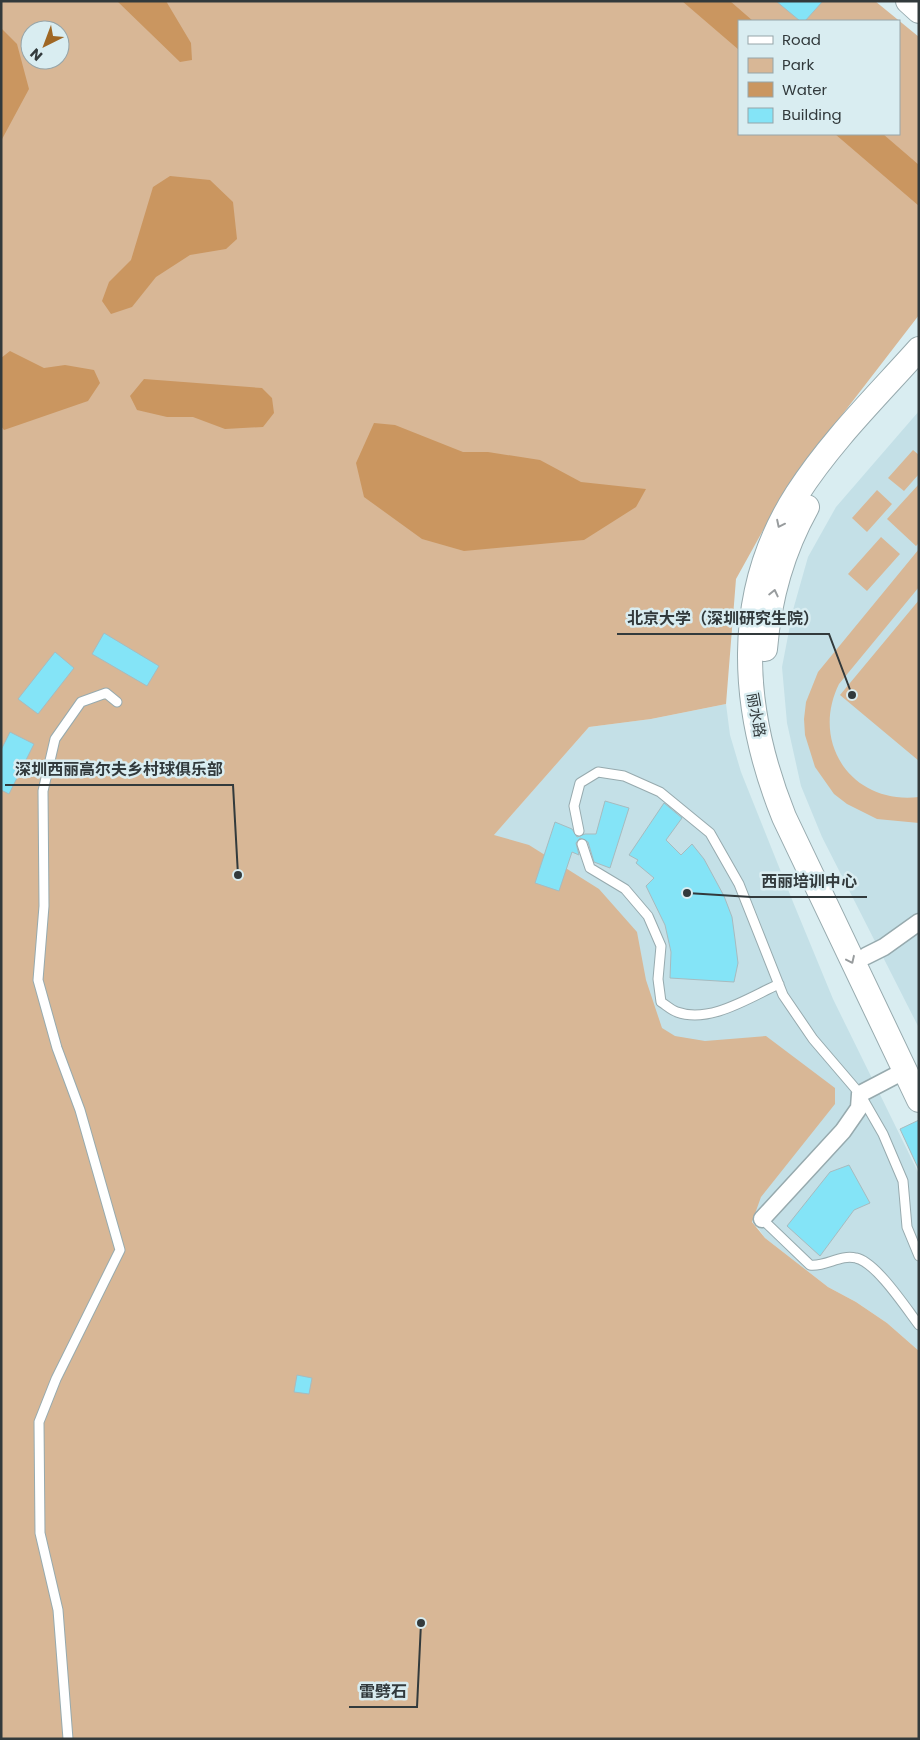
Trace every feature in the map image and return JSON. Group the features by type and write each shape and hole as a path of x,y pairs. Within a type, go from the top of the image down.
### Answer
{"main road":[{"path":"908,1 919,11"},
{"name":"丽水路","path":"912,1067 784,817 772,787 756,728 752,700 750,639 760,580 775,535 785,514 826,454 919,349"},
{"name":"丽水路","path":"919,371 839,461 806,509 782,566 770,611 765,648 766,702 773,740 789,790 808,836 866,956 912,1067 919,1100"}],"street":[{"path":"866,956 919,922"},
{"path":"762,1219 844,1131 858,1108 860,1094 912,1067"}],"lane":[{"path":"68,1739 58,1610 40,1533 39,1422 56,1379 120,1250 80,1110 57,1048 38,980 44,906 43,791 55,739 81,702 106,693 117,702"},
{"path":"579,831 574,806 580,783 598,772 624,776 660,792 710,833 739,884 779,984 813,1039 860,1094 883,1134 903,1181 907,1226 919,1256"},
{"path":"582,844 590,868 625,889 648,916 661,946 658,979 660,1002 677,1012 698,1015 724,1009 779,984"},
{"path":"762,1219 810,1265 820,1267 840,1259 856,1258 870,1266 919,1325"}],"shaded area":[{"path":"919,411 919,1028 822,837 801,786 787,723 782,667 793,610 808,557 836,507"},
{"path":"726,704 730,735 741,772 793,902 833,999 919,1174 919,1351 887,1323 856,1302 828,1287 765,1238 756,1225 726,1199 492,837 589,727 651,719"}],"green space":[{"path":"1,1 875,1 898,20 738,20 738,135 900,135 900,21 919,37 919,315 788,485 736,579 726,704 651,719 589,727 494,835 529,845 599,889 637,932 646,980 662,1028 675,1036 705,1041 766,1036 835,1088 835,1104 761,1197 752,1222 765,1238 828,1287 856,1302 887,1323 919,1351 919,1739 1,1739"},
{"path":"913,450 919,455 919,474 904,491 888,478"},
{"path":"919,484 919,543 916,546 887,519"},
{"path":"877,490 892,504 867,532 852,518"},
{"path":"881,537 900,554 867,591 848,574"},
{"path":"919,549 919,587 839,684 831,706 830,728 834,748 843,766 857,780 874,791 895,797 919,797 919,823 877,819 847,804 834,794 815,767 805,735 804,719 806,702 818,672"},
{"path":"919,600 919,761 840,695"}],"water":[{"path":"117,1 166,1 191,43 192,60 180,62"},
{"path":"682,1 730,1 752,20 738,20 738,49"},
{"path":"1,28 17,44 20,55 20,70 24,70 29,89 1,141"},
{"path":"836,135 884,135 919,165 919,206"},
{"path":"170,176 210,180 233,202 237,239 226,249 190,255 156,277 132,307 111,314 102,301 109,282 131,260 153,187"},
{"path":"10,351 44,368 65,365 94,370 100,383 88,401 4,430 1,426 1,358"},
{"path":"144,379 262,388 272,398 274,413 263,427 225,429 193,417 167,417 137,410 130,396"},
{"path":"374,423 395,425 463,452 488,452 540,460 581,482 646,489 636,507 584,540 464,551 422,539 364,497 356,463"}],"building":[{"path":"776,1 823,1 806,20 799,20"},
{"path":"104,633 159,666 147,686 92,654"},
{"path":"55,652 74,668 38,714 18,699"},
{"path":"10,732 34,744 9,794 1,790 1,750"},
{"path":"605,801 629,808 610,868 594,862 588,842 580,838 576,843 579,855 572,852 559,891 535,883 555,822 572,829 577,837 585,834 596,834"},
{"path":"664,803 682,818 666,840 681,855 692,844 704,859 724,896 732,917 738,963 734,982 670,978 671,952 665,925 646,886 654,878 636,863 638,860 629,855"},
{"path":"919,1120 919,1170 900,1129"},
{"path":"849,1165 870,1203 854,1210 820,1256 787,1226 830,1172"},
{"path":"297,1375 312,1378 309,1394 294,1392"}],"place":[{"name":"北京大学（深圳研究生院）","path":"852,695"},
{"name":"深圳西丽高尔夫乡村球俱乐部","path":"238,875"},
{"name":"西丽培训中心","path":"687,893"},
{"name":"雷劈石","path":"421,1623"}]}
